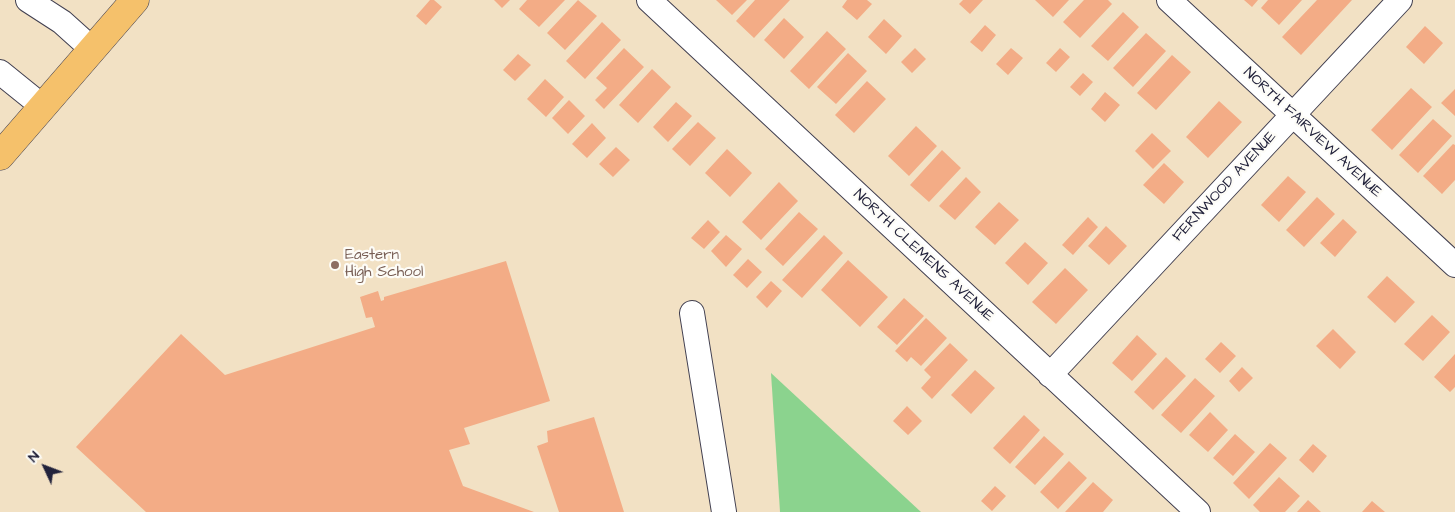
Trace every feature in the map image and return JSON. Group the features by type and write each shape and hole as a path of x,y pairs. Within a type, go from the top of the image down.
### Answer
{"main road":[{"path":"0,156 135,0"}],"street":[{"path":"28,0 62,22 92,49"},
{"name":"NORTH CLEMENS AVENUE","path":"649,0 1198,512"},
{"name":"NORTH FAIRVIEW AVENUE","path":"1169,0 1455,265"},
{"name":"FERNWOOD AVENUE","path":"1050,375 1400,0"},
{"path":"0,72 42,106"},
{"path":"692,312 724,512"}],"green space":[{"path":"771,373 921,512 780,512"}],"building":[{"path":"430,0 434,0 442,7 426,25 416,16"},
{"path":"494,0 510,0 502,8"},
{"path":"527,0 565,0 539,27 519,9"},
{"path":"578,0 597,16 565,50 547,33"},
{"path":"716,0 747,0 732,15"},
{"path":"755,0 790,0 754,38 736,21"},
{"path":"847,0 867,0 872,4 857,20 842,7"},
{"path":"963,0 983,0 970,14 959,4"},
{"path":"1035,0 1069,0 1053,17"},
{"path":"1084,0 1108,0 1112,4 1080,38 1063,22"},
{"path":"1244,0 1258,0 1252,7"},
{"path":"1268,0 1302,0 1279,25 1261,8"},
{"path":"1317,0 1352,0 1301,55 1282,37"},
{"path":"1123,12 1139,27 1108,61 1091,46"},
{"path":"784,18 804,37 784,59 764,40"},
{"path":"884,19 902,36 886,54 868,37"},
{"path":"602,22 621,40 585,79 566,61"},
{"path":"985,25 996,35 982,52 970,42"},
{"path":"1425,26 1443,43 1424,64 1406,47"},
{"path":"827,31 846,49 809,89 790,71"},
{"path":"1146,33 1166,51 1133,87 1113,68"},
{"path":"624,48 644,67 604,109 595,100 607,88 596,78"},
{"path":"915,48 926,59 912,73 901,62"},
{"path":"1011,48 1023,58 1008,75 996,64"},
{"path":"1060,48 1070,57 1056,72 1046,63"},
{"path":"848,53 867,71 836,104 817,87"},
{"path":"518,54 531,65 515,81 503,70"},
{"path":"1172,55 1191,72 1156,110 1137,93"},
{"path":"652,69 671,87 638,123 619,105"},
{"path":"1083,73 1093,82 1080,96 1070,87"},
{"path":"545,79 564,97 546,117 527,99"},
{"path":"867,81 886,99 854,133 835,115"},
{"path":"1411,88 1432,107 1392,150 1371,130"},
{"path":"1455,89 1455,116 1441,103"},
{"path":"1105,92 1120,105 1105,122 1091,109"},
{"path":"569,100 585,116 568,134 552,118"},
{"path":"1219,101 1242,122 1208,158 1186,137"},
{"path":"676,102 692,116 668,142 653,127"},
{"path":"1433,119 1452,136 1418,173 1399,155"},
{"path":"698,122 716,138 690,166 672,149"},
{"path":"592,123 606,138 587,158 572,144"},
{"path":"916,126 937,146 909,176 888,156"},
{"path":"1152,133 1171,151 1153,169 1135,151"},
{"path":"1453,144 1455,145 1455,180 1442,194 1423,176"},
{"path":"616,147 630,160 613,177 599,164"},
{"path":"727,149 752,173 730,197 705,173"},
{"path":"942,150 961,168 929,202 910,185"},
{"path":"1164,163 1184,182 1164,204 1143,185"},
{"path":"1288,176 1306,192 1279,222 1261,205"},
{"path":"966,177 981,192 955,220 939,206"},
{"path":"779,182 798,201 761,240 742,222"},
{"path":"1317,197 1335,214 1304,247 1286,230"},
{"path":"999,202 1019,220 995,245 975,227"},
{"path":"799,212 818,229 783,266 765,249"},
{"path":"1088,217 1098,227 1073,255 1062,245"},
{"path":"1343,219 1357,232 1335,257 1320,243"},
{"path":"708,220 720,232 704,249 691,238"},
{"path":"1106,226 1127,246 1109,265 1088,246"},
{"path":"726,235 742,249 726,267 711,251"},
{"path":"824,235 843,253 802,298 782,280"},
{"path":"1025,242 1048,263 1028,285 1005,263"},
{"path":"748,259 762,272 747,288 733,275"},
{"path":"848,260 888,297 860,327 821,290"},
{"path":"506,261 550,401 464,428 470,444 449,450 463,486 534,512 146,512 76,447 181,334 225,375 375,327 372,317 366,318 360,297 378,291 381,301 384,300 384,297"},
{"path":"1065,268 1088,290 1056,324 1032,302"},
{"path":"1387,276 1415,302 1395,323 1367,297"},
{"path":"771,281 782,291 767,308 756,297"},
{"path":"904,298 924,316 897,345 877,327"},
{"path":"1432,315 1450,332 1423,361 1404,344"},
{"path":"926,318 947,338 921,366 911,357 907,362 895,351"},
{"path":"1333,329 1356,352 1340,369 1316,346"},
{"path":"1137,335 1157,354 1132,381 1112,363"},
{"path":"1221,342 1236,356 1220,373 1205,359"},
{"path":"950,343 968,360 932,399 921,388 931,377 924,370"},
{"path":"1455,354 1455,387 1450,392 1434,377"},
{"path":"1166,357 1186,376 1153,410 1134,392"},
{"path":"1242,367 1253,378 1239,392 1229,381"},
{"path":"975,370 995,388 971,414 951,395"},
{"path":"1195,378 1215,396 1181,433 1161,415"},
{"path":"907,406 922,421 908,435 893,421"},
{"path":"1210,412 1228,430 1208,452 1189,435"},
{"path":"1024,415 1040,430 1010,464 993,448"},
{"path":"594,417 624,512 559,512 537,446 548,442 547,431"},
{"path":"1235,434 1255,452 1233,476 1213,458"},
{"path":"1044,436 1064,454 1035,485 1015,467"},
{"path":"1270,443 1287,458 1249,499 1233,483"},
{"path":"1313,444 1327,456 1313,473 1299,460"},
{"path":"1069,461 1087,478 1058,509 1040,492"},
{"path":"1279,477 1300,496 1285,512 1260,512 1253,505"},
{"path":"1093,482 1113,500 1103,512 1065,512"},
{"path":"995,486 1006,496 992,511 981,501"},
{"path":"1308,500 1321,512 1297,512"},
{"path":"1372,501 1385,512 1362,512"}],"place":[{"name":"Eastern High School","path":"335,265"}]}
